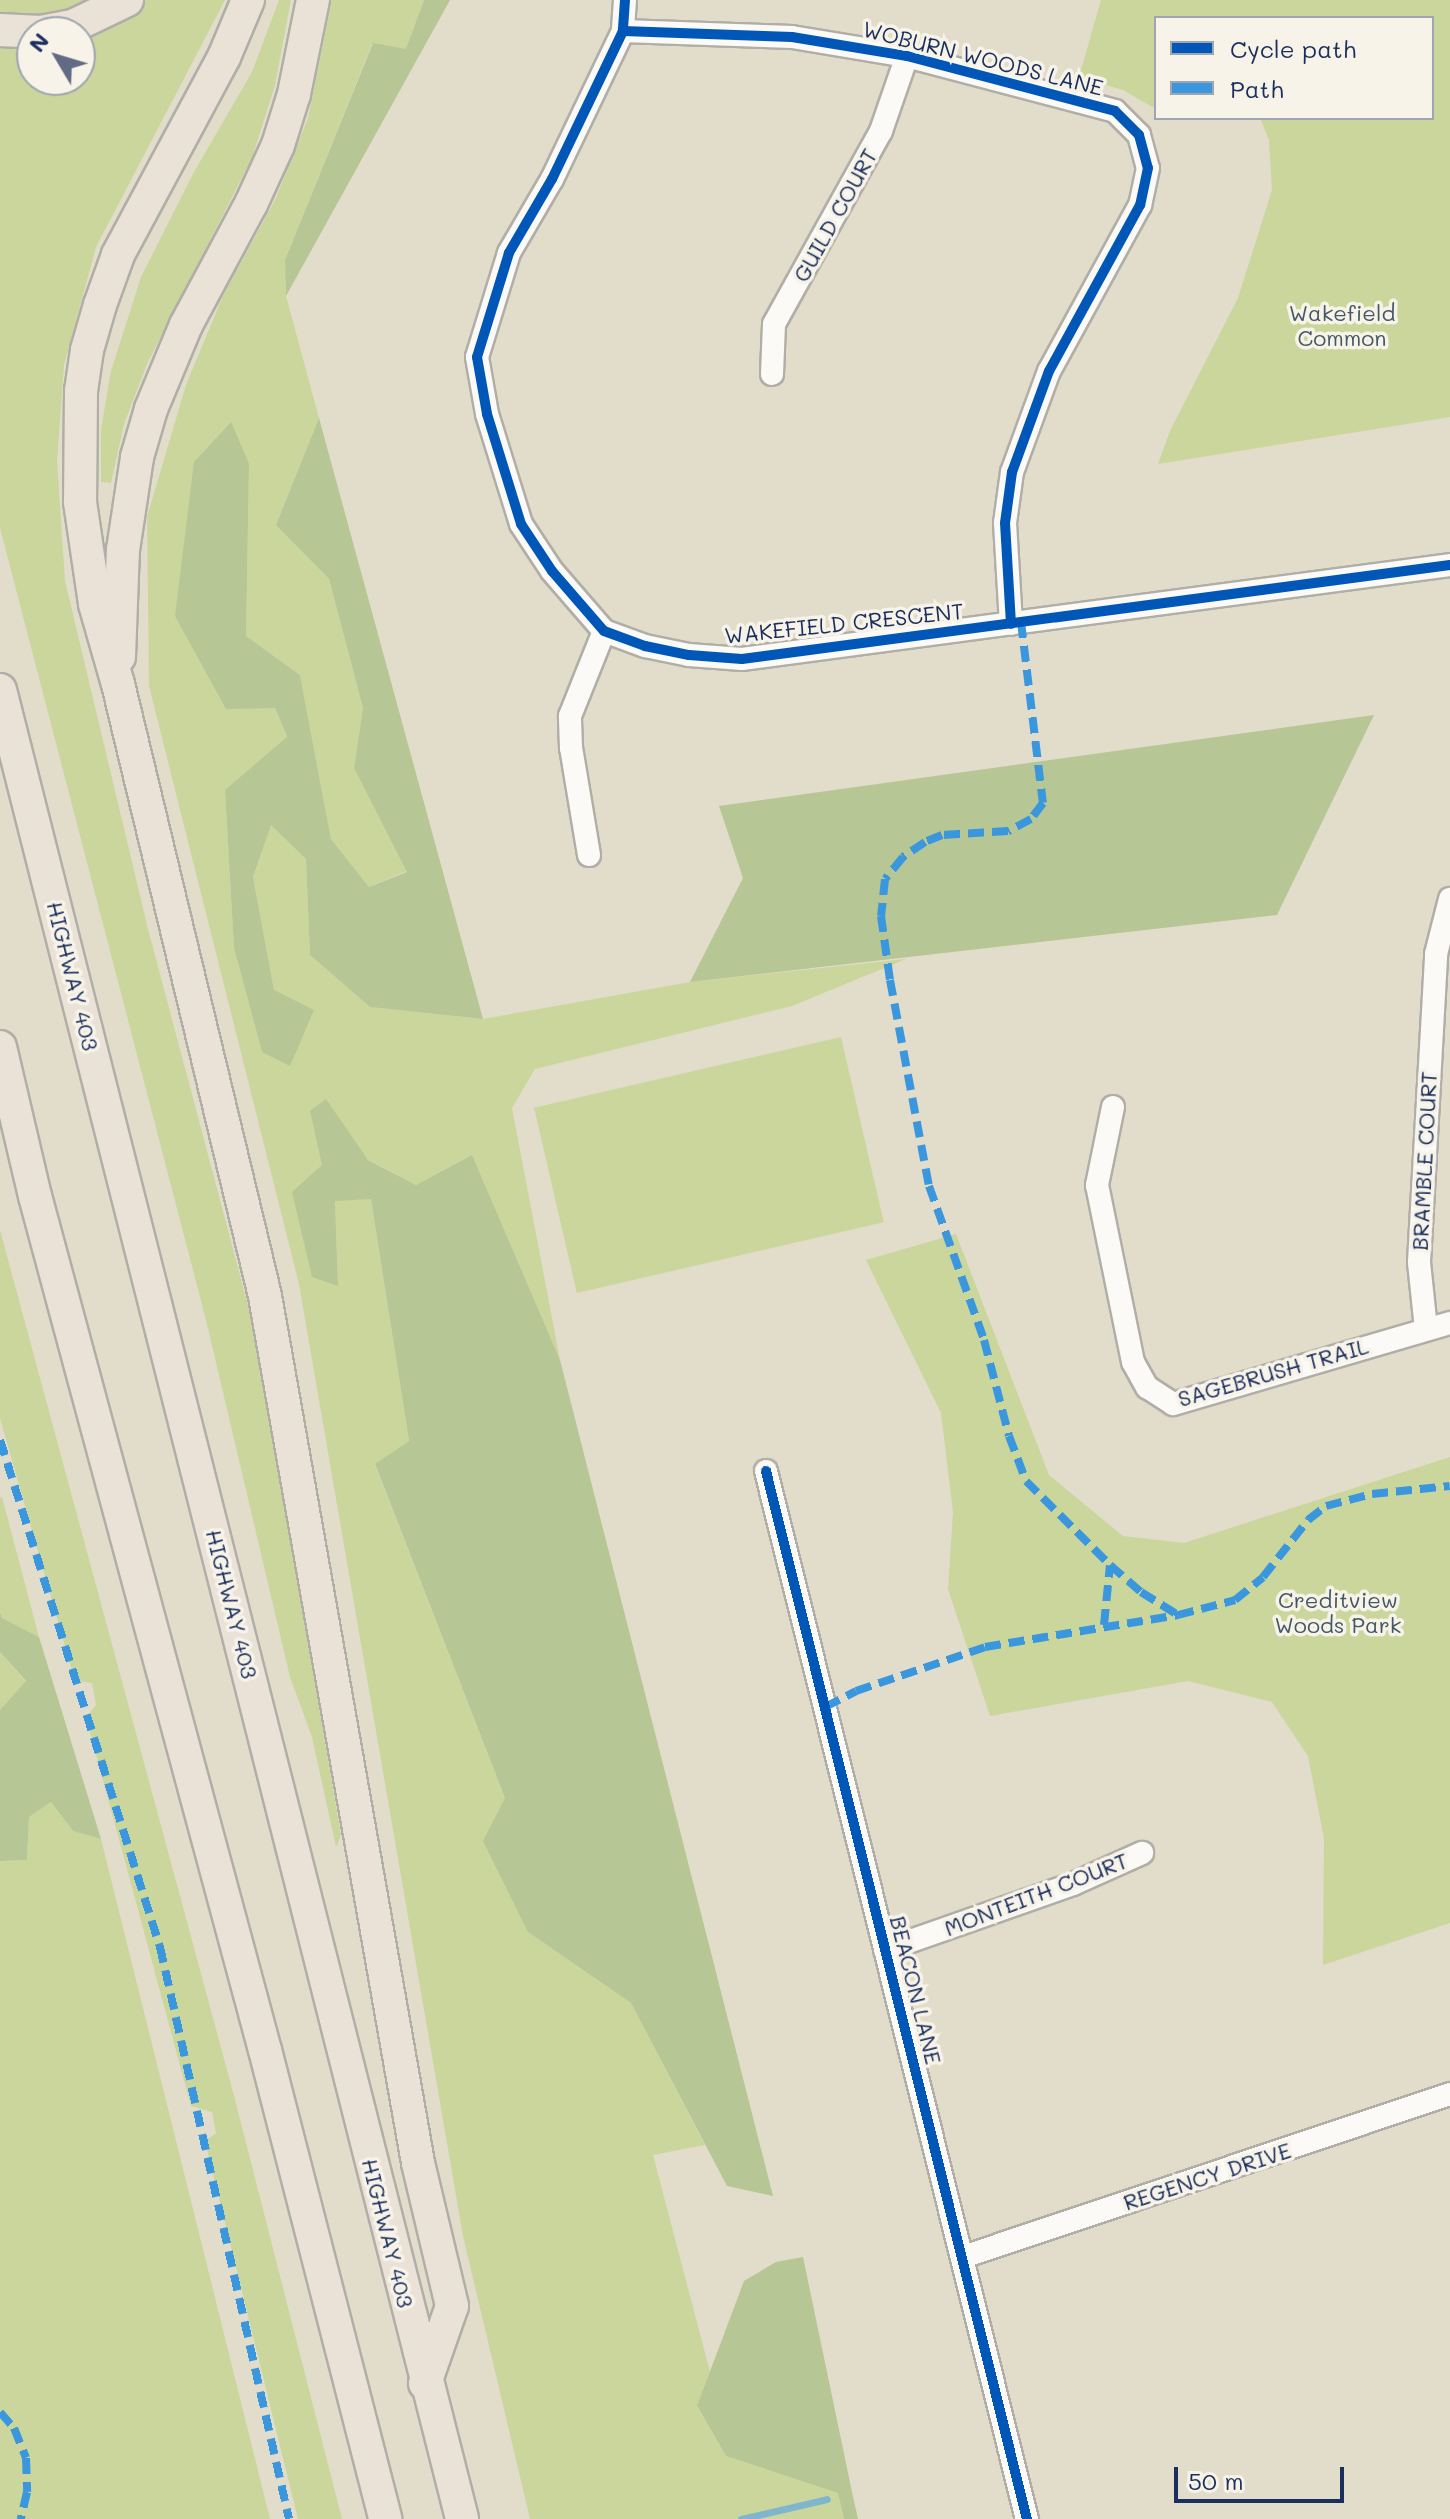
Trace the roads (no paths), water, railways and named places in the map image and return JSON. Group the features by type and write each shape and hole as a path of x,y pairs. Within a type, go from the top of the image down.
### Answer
{"highway":[{"path":"0,30 41,32 73,26 95,19 127,0"},
{"path":"248,0 224,57 118,255 87,350 79,424 80,502 95,604 118,684 265,1296 418,2163 452,2306 425,2383"},
{"path":"118,684 123,550 137,457 151,409 186,325 251,204 278,145 294,94 313,0"},
{"name":"HIGHWAY 403","path":"0,690 164,1330 425,2383 462,2519"},
{"path":"0,1047 35,1196 261,2035 385,2519"},
{"path":"0,1127 35,1196"}],"street":[{"name":"WAKEFIELD CRESCENT","path":"625,0 623,31 552,179 509,253 477,357 487,414 521,524 552,571 604,631 645,646 689,655 742,659 1450,565"},
{"name":"WOBURN WOODS LANE","path":"623,31 792,37 907,56 1115,111 1139,135 1148,168 1140,205 1049,371 1012,472 1005,523 1011,624"},
{"name":"GUILD COURT","path":"772,374 774,324 881,131 907,56"},
{"path":"589,855 571,748 570,716 604,631"},
{"name":"BRAMBLE COURT","path":"1426,1329 1419,1247 1436,954 1450,899"},
{"name":"SAGEBRUSH TRAIL","path":"1113,1107 1097,1185 1133,1362 1147,1387 1173,1404 1450,1323"},
{"name":"BEACON LANE","path":"766,1471 1027,2519"},
{"name":"MONTEITH COURT","path":"885,1950 1073,1884 1142,1853"},
{"name":"REGENCY DRIVE","path":"963,2257 1450,2094"}],"waterway":[{"path":"741,2519 827,2499"}],"park label":[{"name":"Wakefield Common","path":"1342,324"},
{"name":"Creditview Woods Park","path":"1338,1612"}]}
